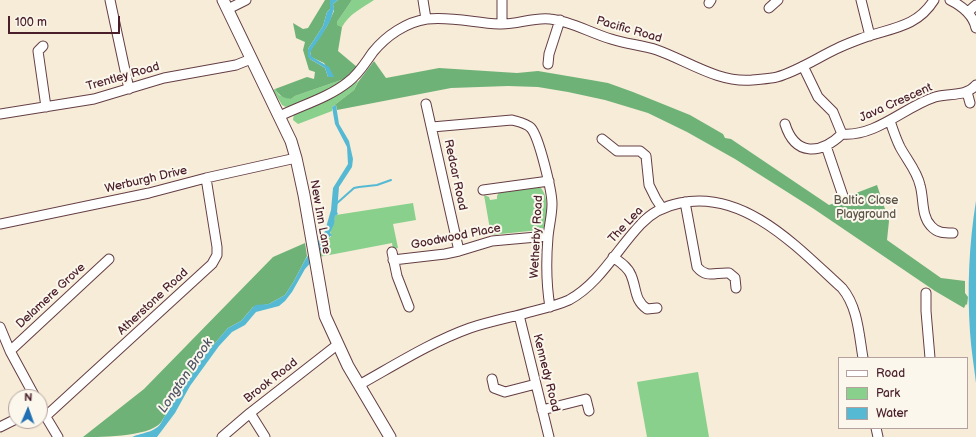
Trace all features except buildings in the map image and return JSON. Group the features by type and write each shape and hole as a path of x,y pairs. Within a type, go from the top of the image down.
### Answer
{"street":[{"path":"110,0 129,89"},
{"path":"225,5 246,0"},
{"path":"423,0 426,19"},
{"path":"502,0 502,24"},
{"path":"769,8 778,0"},
{"path":"861,0 870,36"},
{"name":"Pacific Road","path":"280,116 327,95 346,84 359,73 374,51 386,38 401,28 426,19 448,19 502,24 547,18 560,20 613,40 656,50 675,57 701,70 728,78 750,80 777,77 803,66 838,48 870,36 896,29 916,20 934,0"},
{"path":"950,0 968,12 975,22 976,28"},
{"name":"New Inn Lane","path":"225,5 260,74 266,92 280,116 291,140 296,158 325,316 337,345 390,437"},
{"path":"968,12 976,5"},
{"path":"548,64 552,55 560,20"},
{"path":"38,48 46,107"},
{"name":"Trentley Road","path":"0,114 94,99 164,78 236,65 251,58"},
{"path":"785,124 784,134 804,149 814,149 826,146 842,134 833,112 818,97 803,66"},
{"name":"Java Crescent","path":"842,134 853,135 890,121 928,99 967,92 976,85"},
{"path":"967,92 970,103"},
{"name":"Redcar Road","path":"426,104 459,251"},
{"name":"Wetherby Road","path":"432,127 505,120 525,123 532,130 535,135 549,182 552,204 548,236 546,283 550,307"},
{"path":"890,121 900,146 918,176 925,216 930,226 936,232 948,230"},
{"path":"602,139 617,151 640,152 646,156 650,185 662,208"},
{"path":"826,146 839,192"},
{"name":"Werburgh Drive","path":"0,224 149,193 206,178 296,158"},
{"name":"Atherstone Road","path":"48,414 212,264 217,256 217,247 206,178"},
{"path":"488,192 549,182"},
{"name":"The Lea","path":"360,385 444,339 471,328 550,307 578,294 595,280 648,217 662,208 672,204 694,200 723,204 745,212 767,224 842,288 850,299 855,313 863,357"},
{"path":"685,202 697,267 702,273 729,273 735,278 736,288"},
{"name":"Goodwood Place","path":"409,307 397,276 392,256 459,251 492,241 548,236"},
{"path":"613,257 625,266 631,274 640,305 647,310 657,308"},
{"name":"Delamere Grove","path":"10,351 108,259"},
{"path":"928,299 930,357"},
{"name":"Kennedy Road","path":"519,315 549,437"},
{"path":"0,327 10,351 31,389"},
{"name":"Brook Road","path":"222,437 250,413 337,345"},
{"path":"492,379 494,388 505,392 536,384"},
{"path":"542,410 586,399 589,411"},
{"path":"250,413 265,437"},
{"path":"48,420 58,437"}],"green space":[{"path":"325,0 331,0 330,9 327,12 323,26 308,49 310,59 325,68 328,77 333,77 324,63 311,57 310,51 327,26 334,11 333,4 338,0 352,0 337,22 337,25 342,27 338,51 357,67 344,79 295,96 291,99 284,97 275,89 307,77 314,79 315,72 309,70 303,50 305,42 296,38 293,23 303,29 308,28"},
{"path":"352,0 374,0 352,15 342,27 336,25 337,22"},
{"name":"Baltic Close Playground","path":"374,61 386,78 439,68 517,73 538,71 608,83 690,115 723,134 725,138 731,139 829,205 877,185 889,221 887,240 941,278 965,281 965,293 968,297 967,305 966,304 964,308 935,291 814,209 735,159 687,132 648,113 605,100 568,92 538,87 508,86 451,88 337,110 336,105 332,107 354,90 358,82"},
{"path":"344,79 327,91 293,106 286,107 282,105 273,90 275,89 279,95 291,99 295,96"},
{"path":"358,81 354,90 332,107 332,111 298,124 293,120 294,114"},
{"path":"540,187 546,201 546,227 539,230 491,235 484,195 489,197 490,200 497,199 499,192"},
{"path":"413,203 416,220 393,224 398,248 393,249 392,243 319,257 318,254 324,248 328,238 331,237 331,230 336,215"},
{"path":"305,243 307,256 285,295 269,304 253,307 241,321 228,328 204,356 158,425 140,433 128,435 83,437 144,389 273,257"},
{"path":"698,372 709,437 647,437 637,382"}],"water":[{"path":"330,0 338,0 333,4 334,9 330,21 310,53 312,57 329,67 334,77 328,77 325,68 308,57 308,49 323,26 327,12 330,9"},
{"path":"336,105 339,124 349,141 353,159 352,167 339,187 338,214 335,216 334,224 330,233 332,235 328,238 324,248 305,269 285,301 279,306 256,312 245,325 232,332 219,346 190,386 175,413 157,437 132,437 154,430 161,424 204,356 228,328 241,321 256,305 269,304 285,295 305,260 325,231 331,210 333,188 348,164 347,147 335,124 332,107"},
{"path":"976,201 976,383 970,338 969,266"}],"waterway":[{"path":"336,204 354,188 377,185 391,180"}],"water label":[{"name":"Longton Brook","path":"186,376"}]}
